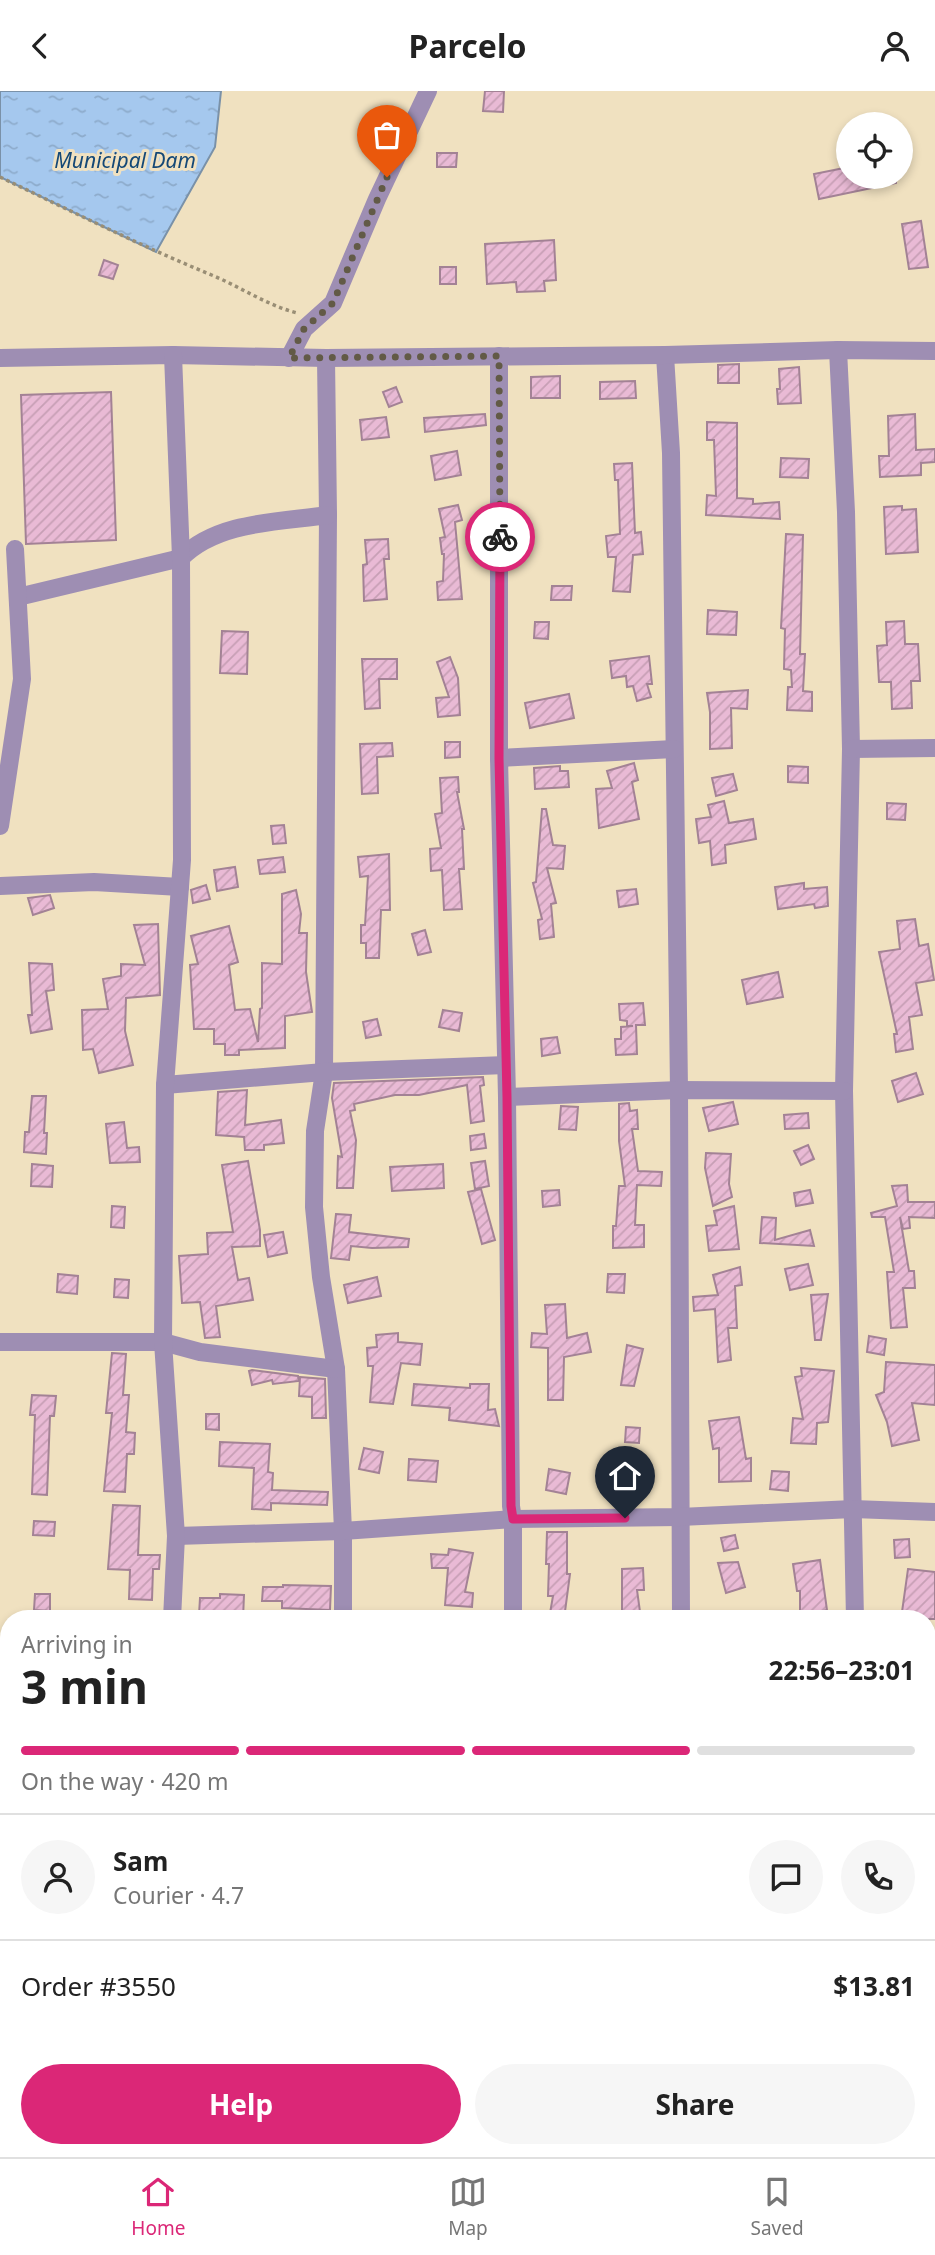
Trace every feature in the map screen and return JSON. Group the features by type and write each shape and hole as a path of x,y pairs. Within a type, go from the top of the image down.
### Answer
{"street":[{"path":"289,358 304,329 333,303 377,199 428,91"},
{"path":"0,358 173,355 326,358 665,355 838,350 935,351"},
{"path":"838,350 846,499 851,749 844,1091 855,1610"},
{"path":"172,1610 176,1537 163,1342 165,1086 182,860 181,558 173,355"},
{"path":"665,355 671,453 679,1090 681,1610"},
{"path":"499,356 499,758 507,1097 513,1610"},
{"path":"326,358 328,515 324,1072 315,1132 314,1206 321,1277 336,1369 343,1531 343,1610"},
{"path":"18,597 181,558 203,539 240,528 328,515"},
{"path":"0,826 22,679 15,549"},
{"path":"851,749 935,748"},
{"path":"499,758 674,749"},
{"path":"0,886 94,882 180,887"},
{"path":"165,1086 208,1080 324,1072 506,1065"},
{"path":"507,1097 679,1090 844,1091"},
{"path":"0,1342 163,1342 214,1354 336,1369"},
{"path":"176,1537 343,1531 513,1519 680,1517 853,1509 935,1512"}],"path":[{"path":"0,177 256,297 289,311 316,318"}],"water":[{"name":"Municipal Dam","path":"0,91 221,91 215,147 156,252 0,177"}],"building":[{"path":"485,91 504,91 503,112 483,111"},
{"path":"437,153 457,153 456,167 437,167"},
{"path":"836,170 836,189 867,189 819,199 814,174"},
{"path":"921,221 928,267 909,269 902,224"},
{"path":"554,240 556,280 544,281 545,291 517,292 516,282 487,284 485,244"},
{"path":"104,260 118,265 113,279 99,275"},
{"path":"440,267 456,267 456,284 440,284"},
{"path":"739,364 739,383 718,383 718,365"},
{"path":"799,367 801,403 778,404 779,369"},
{"path":"560,376 560,398 531,398 531,377"},
{"path":"635,381 636,398 600,399 600,382"},
{"path":"396,387 402,402 389,407 383,392"},
{"path":"111,392 116,540 26,544 21,395"},
{"path":"485,414 486,425 425,432 424,418"},
{"path":"915,414 916,450 935,449 935,462 921,463 921,475 880,477 879,456 889,456 888,416"},
{"path":"386,417 389,437 362,440 360,420"},
{"path":"707,422 737,423 737,498 753,499 753,504 779,502 780,519 706,515 707,495 716,496 714,440 707,440"},
{"path":"457,451 461,475 435,480 431,456"},
{"path":"781,458 809,459 808,478 780,477"},
{"path":"632,463 635,533 641,532 643,554 633,555 630,592 613,591 616,557 608,557 606,536 620,534 618,480 615,480 614,464"},
{"path":"458,505 462,520 455,522 462,599 438,600 437,582 443,581 444,554 440,538 445,537 439,509"},
{"path":"902,506 902,510 916,509 918,552 886,554 884,507"},
{"path":"786,534 803,535 800,654 805,654 803,691 812,692 812,711 787,710 788,687 792,687 791,670 784,669 785,629 781,628"},
{"path":"388,539 389,559 384,559 387,599 364,601 363,565 367,564 365,540"},
{"path":"552,586 572,586 571,600 551,600"},
{"path":"708,610 737,612 736,635 707,634"},
{"path":"904,621 905,644 918,644 920,681 911,681 912,708 892,709 891,682 879,682 877,646 887,645 886,622"},
{"path":"535,622 549,622 548,639 534,638"},
{"path":"222,631 248,632 247,674 220,673"},
{"path":"649,656 652,684 647,684 651,697 637,701 633,686 627,687 626,676 612,678 610,661"},
{"path":"450,657 458,678 460,715 438,717 436,698 449,697 437,662"},
{"path":"362,659 397,659 397,679 379,679 380,708 365,709"},
{"path":"748,690 747,709 731,708 732,748 710,749 707,693"},
{"path":"569,694 574,718 530,728 525,703"},
{"path":"445,742 460,742 460,757 445,758"},
{"path":"392,743 393,756 377,757 378,793 362,794 360,744"},
{"path":"634,763 638,780 632,782 639,819 599,828 596,789 612,788 607,771"},
{"path":"560,766 560,771 568,771 569,787 535,789 534,768"},
{"path":"788,766 808,767 808,783 788,782"},
{"path":"733,774 737,790 716,796 712,778"},
{"path":"458,777 457,792 464,829 464,869 459,869 462,909 444,910 442,870 431,871 430,849 441,848 435,814 442,813 440,778"},
{"path":"724,801 729,823 753,819 756,839 725,845 726,863 712,865 710,841 699,843 696,819 711,817 708,805"},
{"path":"887,803 906,804 905,820 887,819"},
{"path":"542,809 546,809 553,845 565,846 563,869 547,868 556,903 551,904 554,937 540,939 538,920 542,919 533,883 536,882"},
{"path":"284,825 286,843 273,844 271,826"},
{"path":"389,854 390,910 381,910 379,958 366,958 366,943 361,943 361,925 365,925 368,876 360,877 358,857"},
{"path":"283,857 285,872 260,874 258,860"},
{"path":"235,867 238,887 217,891 214,870"},
{"path":"804,883 804,889 827,887 828,906 815,908 814,904 778,909 775,887"},
{"path":"206,885 210,899 193,903 191,890"},
{"path":"636,889 638,904 619,907 617,891"},
{"path":"296,890 301,914 299,933 307,933 306,972 312,1012 285,1016 285,1048 239,1050 239,1055 225,1055 225,1044 214,1044 214,1029 194,1029 190,965 198,964 191,936 229,926 238,962 229,965 235,1010 250,1009 258,1042 262,1008 262,963 282,964 282,894"},
{"path":"50,895 54,908 33,915 28,898"},
{"path":"915,919 919,946 928,944 934,980 916,983 922,1015 909,1017 913,1049 896,1052 894,1034 897,1034 879,952 900,949 897,921"},
{"path":"158,924 160,995 126,998 125,1031 133,1065 99,1073 93,1049 83,1050 82,1010 108,1009 103,979 121,976 121,964 145,965 134,925"},
{"path":"425,930 431,952 418,955 412,934"},
{"path":"29,963 52,964 54,990 46,991 52,1029 31,1033 28,1015 32,1015"},
{"path":"778,972 783,997 747,1004 742,980"},
{"path":"643,1003 645,1025 636,1025 637,1054 616,1055 615,1039 621,1039 621,1027 633,1026 627,1026 627,1021 620,1020 619,1004"},
{"path":"443,1010 462,1013 459,1031 439,1027"},
{"path":"377,1019 381,1035 366,1038 363,1022"},
{"path":"557,1037 560,1053 542,1056 541,1039"},
{"path":"916,1073 923,1094 898,1102 892,1081"},
{"path":"483,1077 484,1085 480,1086 484,1121 471,1123 467,1085 354,1104 355,1110 350,1111 356,1140 353,1188 337,1188 338,1156 342,1157 332,1098 334,1083"},
{"path":"247,1090 245,1125 281,1120 284,1143 264,1145 264,1150 245,1150 244,1137 216,1135 218,1092"},
{"path":"32,1096 46,1096 46,1154 24,1152 25,1132 29,1132"},
{"path":"733,1102 738,1124 709,1131 703,1108"},
{"path":"629,1103 630,1111 637,1110 638,1129 632,1129 638,1171 662,1172 661,1186 637,1185 635,1225 644,1225 644,1247 613,1248 613,1226 616,1226 619,1186 625,1186 619,1141 619,1104"},
{"path":"561,1106 578,1107 576,1130 559,1129"},
{"path":"808,1113 809,1128 785,1129 784,1115"},
{"path":"124,1122 127,1148 139,1147 140,1162 110,1163 106,1124"},
{"path":"484,1134 486,1148 471,1150 470,1136"},
{"path":"808,1145 814,1159 801,1165 794,1151"},
{"path":"706,1153 731,1154 729,1184 732,1197 713,1206 705,1168"},
{"path":"248,1161 260,1230 260,1246 232,1247 238,1280 249,1278 253,1300 216,1306 220,1337 205,1338 200,1302 182,1303 179,1256 208,1254 207,1233 233,1232 222,1165"},
{"path":"485,1161 489,1186 475,1189 471,1163"},
{"path":"32,1164 53,1166 52,1187 31,1186"},
{"path":"443,1164 444,1188 392,1191 390,1167"},
{"path":"907,1185 908,1202 935,1202 935,1218 909,1217 910,1228 903,1229 900,1217 909,1271 914,1271 915,1288 903,1288 907,1327 891,1328 887,1272 894,1272 885,1217 872,1217 871,1213 897,1206 892,1186"},
{"path":"481,1189 495,1240 482,1244 468,1192"},
{"path":"559,1190 560,1205 543,1207 542,1191"},
{"path":"810,1190 813,1203 796,1206 794,1193"},
{"path":"112,1206 125,1207 124,1228 111,1227"},
{"path":"734,1206 739,1249 709,1251 706,1226 717,1225 714,1211"},
{"path":"336,1214 351,1215 349,1232 409,1239 408,1247 351,1246 349,1260 331,1258"},
{"path":"762,1217 776,1218 775,1240 810,1230 814,1246 760,1243"},
{"path":"283,1232 287,1253 268,1257 264,1235"},
{"path":"808,1264 813,1285 790,1290 785,1269"},
{"path":"740,1267 742,1285 735,1286 737,1328 728,1328 731,1360 718,1362 715,1309 694,1311 693,1297 718,1295 713,1275"},
{"path":"58,1274 78,1276 77,1294 57,1292"},
{"path":"608,1274 625,1274 624,1293 607,1292"},
{"path":"377,1277 381,1296 348,1303 344,1285"},
{"path":"115,1279 129,1280 128,1298 114,1297"},
{"path":"828,1294 821,1340 815,1340 811,1295"},
{"path":"565,1304 567,1338 587,1333 591,1352 564,1357 563,1400 548,1400 548,1348 531,1347 532,1333 547,1334 545,1305"},
{"path":"398,1333 398,1342 422,1344 420,1365 401,1363 393,1404 370,1402 373,1366 368,1366 367,1348 377,1347 376,1335"},
{"path":"869,1336 886,1339 884,1355 867,1352"},
{"path":"627,1345 643,1349 634,1386 621,1385"},
{"path":"112,1353 126,1354 123,1395 129,1395 126,1432 135,1433 134,1454 127,1454 125,1492 104,1491 112,1413 106,1413"},
{"path":"886,1362 935,1365 935,1405 912,1403 919,1440 892,1446 887,1422 876,1395 884,1392"},
{"path":"801,1368 834,1371 828,1422 817,1423 816,1444 791,1443 793,1418 803,1419 795,1377 802,1376"},
{"path":"249,1371 298,1376 299,1381 273,1384 272,1380 252,1385"},
{"path":"300,1377 325,1379 326,1418 312,1418 312,1397 299,1396"},
{"path":"414,1384 470,1388 470,1384 489,1384 488,1410 495,1409 499,1426 449,1420 450,1408 412,1405"},
{"path":"32,1395 56,1396 54,1416 50,1416 47,1495 32,1494 35,1415 30,1415"},
{"path":"206,1414 219,1414 219,1430 206,1429"},
{"path":"739,1417 746,1459 751,1458 751,1481 719,1482 719,1448 713,1449 709,1421"},
{"path":"626,1427 640,1428 639,1443 625,1442"},
{"path":"220,1442 270,1444 268,1472 273,1473 272,1490 328,1492 327,1505 271,1503 271,1510 252,1509 254,1468 219,1466"},
{"path":"364,1448 383,1452 379,1473 359,1469"},
{"path":"409,1459 438,1461 436,1482 408,1480"},
{"path":"549,1469 570,1473 566,1494 546,1490"},
{"path":"772,1471 789,1472 788,1491 770,1489"},
{"path":"113,1505 140,1506 138,1555 160,1555 159,1569 153,1569 152,1600 129,1599 130,1570 108,1569"},
{"path":"34,1521 55,1522 54,1536 33,1535"},
{"path":"547,1532 567,1532 567,1574 570,1574 565,1610 551,1610 553,1596 548,1596 549,1564 546,1564"},
{"path":"735,1535 738,1548 724,1551 721,1538"},
{"path":"909,1539 910,1557 895,1558 894,1540"},
{"path":"449,1549 473,1553 465,1592 473,1593 472,1607 445,1605 448,1568 432,1568 431,1554 448,1555"},
{"path":"820,1560 827,1610 800,1610 800,1591 797,1591 793,1564"},
{"path":"738,1562 745,1587 726,1593 718,1563"},
{"path":"643,1568 644,1590 637,1590 640,1610 622,1610 622,1569"},
{"path":"908,1569 935,1572 935,1610 902,1610"},
{"path":"331,1586 330,1610 282,1608 282,1601 262,1601 263,1587"},
{"path":"35,1594 50,1594 50,1610 34,1610"},
{"path":"220,1594 244,1595 243,1610 199,1610 200,1598 220,1598"}],"way so far":[{"path":"387,177 333,303 304,329 289,358 499,356 500,537"}],"route":[{"path":"500,537 499,758 507,1097 511,1506 513,1519 625,1518"}]}
